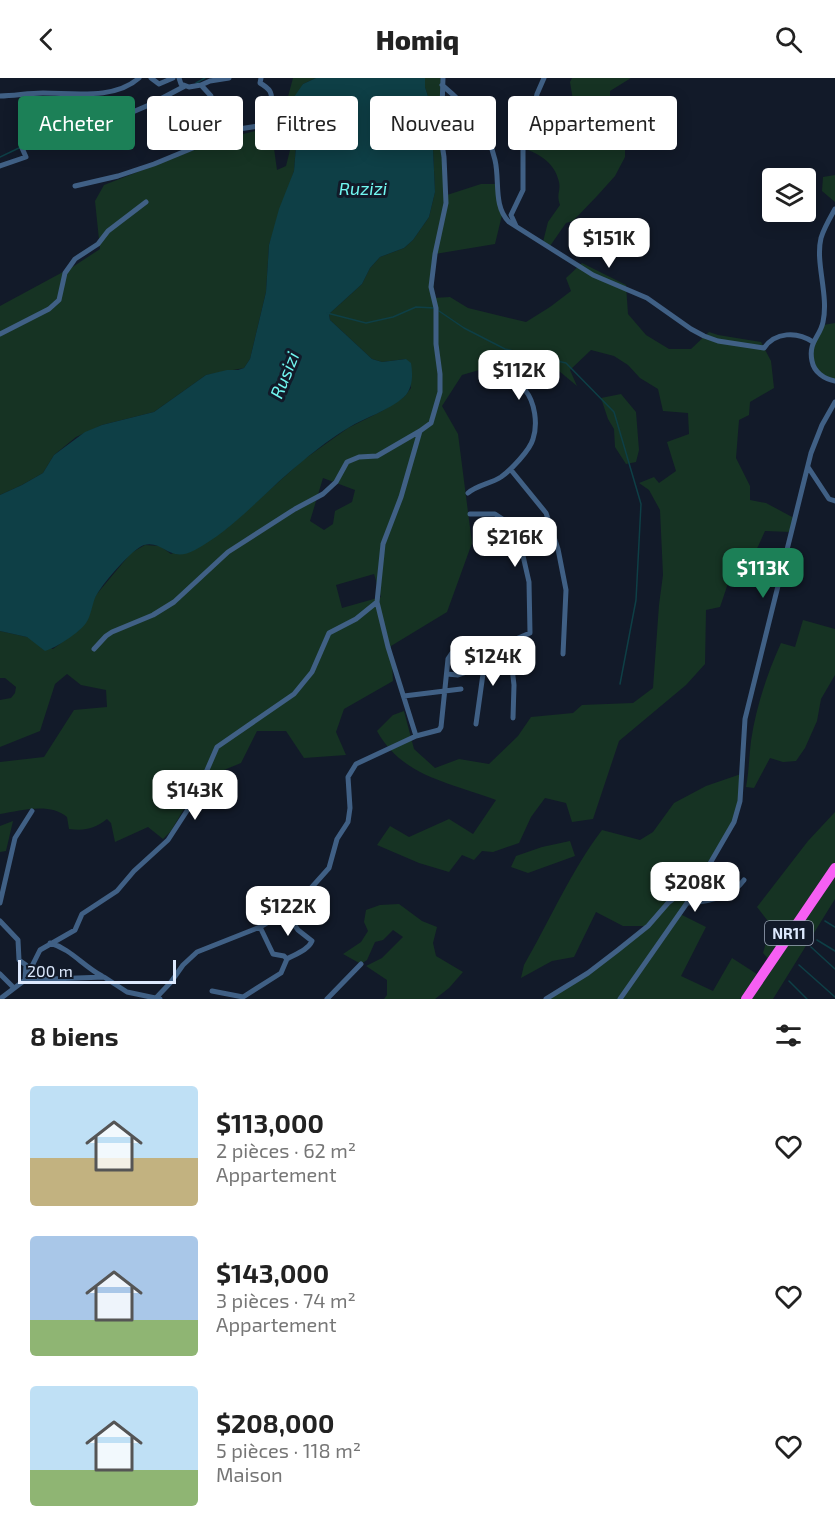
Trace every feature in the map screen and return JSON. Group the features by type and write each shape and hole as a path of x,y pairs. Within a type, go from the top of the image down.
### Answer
{"highway":[{"name":"NR11","path":"746,999 835,868"}],"street":[{"path":"0,96 98,93 125,87 139,78"},
{"path":"151,78 159,84 172,78"},
{"path":"179,78 181,84 185,86"},
{"path":"0,166 26,157 22,148 42,139 73,134 114,120 185,86 201,85 229,78"},
{"path":"243,128 278,123 271,93 267,86 260,83 261,78"},
{"path":"94,650 112,632 153,615 174,602 228,552 295,509 324,494 336,482 347,462 358,457 377,456 431,423 440,392 436,308 431,286 446,203 441,138 443,78"},
{"path":"516,226 511,215 523,190 523,139 530,127 537,94 544,78"},
{"path":"201,85 212,96"},
{"path":"442,85 469,108 487,138 496,164 500,210 502,215 516,226 593,275 647,298 691,329 710,338 764,348 775,336 797,334 813,342"},
{"path":"75,186 118,176 187,150"},
{"path":"0,334 49,309 59,300 65,273 75,259 98,244 108,231 146,202"},
{"path":"835,209 820,242 825,310 823,325 813,342 811,353 813,364 822,376 835,381"},
{"path":"468,493 474,488 490,484 511,470 533,441 534,412 525,390 498,364"},
{"path":"620,999 687,903 725,839 738,810 745,719 808,467 822,425 835,402"},
{"path":"417,736 388,647 377,602 383,544 401,496 420,431"},
{"path":"808,467 829,499 835,501"},
{"path":"511,470 546,513 558,549 566,590 563,654"},
{"path":"49,943 63,947 93,971 127,992 158,998 183,965 197,952 260,927 285,912 318,881 331,863 336,842 349,817 348,777 356,764 417,736 440,729 448,659 452,653 481,650 528,635 531,627 530,582 521,543 514,529 495,514 470,514"},
{"path":"0,999 25,980 35,956 49,943 75,930 82,914 117,891 134,871 168,840 194,800 217,747 294,694 312,672 329,633 356,619 377,602"},
{"path":"509,642 514,685 513,718"},
{"path":"477,724 483,674 481,650"},
{"path":"447,674 464,673 458,651"},
{"path":"404,696 461,689"},
{"path":"0,903 12,846 32,811"},
{"path":"546,999 588,973 618,950 648,926 668,903 703,875"},
{"path":"687,903 705,902 725,896 738,888 744,880"},
{"path":"212,992 243,997 281,973 287,959 310,945 312,941 298,930 285,912"},
{"path":"0,921 18,940 20,960 26,965 25,980"},
{"path":"260,927 273,954 284,956 287,959"},
{"path":"327,999 362,964"},
{"path":"0,974 14,988"},
{"path":"25,980 104,977"}],"shaded area":[{"path":"293,78 316,78 303,84 299,96 288,96"},
{"path":"425,78 443,78 442,96 428,96"},
{"path":"572,78 631,78 610,91 610,96 572,96 570,82"},
{"path":"255,131 255,150 274,150 277,170 286,166 290,150 296,150 294,171 269,245 266,292 250,359 244,368 206,375 154,412 102,425 76,437 54,455 43,473 0,495 0,306 74,266 100,249 95,201 104,185 194,150 243,150 243,134"},
{"path":"433,150 442,150 447,195 481,184 497,184 502,215 495,244 435,254 433,298 450,297 468,308 526,322 571,291 566,278 582,263 626,285 628,314 646,335 669,349 691,349 709,332 761,342 771,361 774,388 750,402 749,415 739,420 736,458 750,486 750,500 766,503 794,518 791,532 765,531 755,553 738,554 720,607 706,610 705,664 686,685 619,741 593,819 572,822 566,803 545,798 531,817 519,843 493,852 482,851 474,860 462,855 449,872 419,863 377,845 390,826 409,837 449,819 473,834 496,800 429,776 400,759 377,731 393,715 404,711 414,749 435,768 459,759 489,764 518,736 531,717 573,713 582,705 633,703 653,688 663,575 660,510 649,490 639,483 654,477 659,483 676,471 667,442 689,434 688,413 663,411 658,389 640,378 628,365 614,356 591,350 570,370 577,386 559,371 533,358 503,363 462,375 442,406 458,434 472,543 447,612 391,646 393,681 344,709 336,732 346,755 304,758 286,731 257,731 241,763 224,770 207,789 175,777 168,792 188,802 171,831 163,839 148,827 115,842 111,823 107,819 89,828 69,829 67,817 52,810 35,809 0,814 0,762 44,757 74,710 107,707 106,690 81,685 67,674 55,684 40,731 0,747 0,700 11,698 16,687 5,678 0,678 0,631 27,637 53,649 80,629 96,595 131,553 145,545 160,546 171,554 226,529 303,460 348,428 404,397 411,388 406,359 382,362 372,359 330,320 329,314 362,284 370,268 380,257 404,248 413,240 429,217 435,192","holes":["323,478 355,490 352,502 335,511 333,524 324,530 310,521","374,574 381,597 342,608 336,585"]},
{"path":"528,150 625,150 625,157 615,176 573,221 566,223 550,246 543,242 548,222 560,205 559,182 550,164"},
{"path":"835,175 835,202 822,191 823,177"},
{"path":"835,323 835,381 817,370 812,358 815,342 823,325"},
{"path":"621,394 636,412 639,450 636,462 626,464 615,447 614,429 601,398"},
{"path":"803,620 835,629 835,675 821,699 817,721 805,748 796,761 783,762 770,758 754,788 746,787 753,728 767,679 781,643 795,647"},
{"path":"741,774 740,801 734,822 680,914 706,927 681,976 713,991 732,958 760,976 770,961 763,953 771,925 757,907 808,841 835,812 835,899 773,999 546,999 588,973 647,926 623,926 596,912 574,957 552,961 521,978 524,965 561,896 602,830 640,840 653,832 674,803 706,786"},
{"path":"13,821 6,851 0,852 0,826"},
{"path":"570,841 575,856 528,873 511,867 516,856"},
{"path":"399,904 422,921 437,927 433,943 436,956 463,972 435,999 384,999 387,995 387,980 366,966 382,958 403,937 393,930 383,940 375,942 367,960 361,964 343,954 361,942 368,931 364,922 366,910 380,905"}],"water":[{"name":"Ruzizi","path":"316,78 425,78 428,96 370,96 370,150 433,150 435,192 429,217 413,240 404,248 380,257 370,268 362,284 329,314 330,320 372,359 382,362 406,359 411,363 412,381 409,390 404,397 391,406 355,424 325,443 224,531 195,550 179,554 151,544 139,548 117,568 103,585 95,598 86,623 79,631 61,643 45,651 27,637 0,631 0,495 43,473 54,455 85,432 102,425 154,412 206,375 244,368 250,359 266,292 269,245 279,209 294,171 296,150 358,150 358,96 295,96 303,84"}],"waterway":[{"path":"196,83 205,78"},
{"path":"0,157 18,148"},
{"path":"327,313 366,323 393,317 416,307 435,308"},
{"path":"439,311 464,328 505,349 566,363 614,412 641,504 636,600 620,684"},
{"path":"825,921 835,927"},
{"path":"817,940 835,951"},
{"path":"811,947 835,969"},
{"path":"799,965 835,997"},
{"path":"789,981 807,999"}],"water label":[{"name":"Rusizi","path":"284,375"}]}
